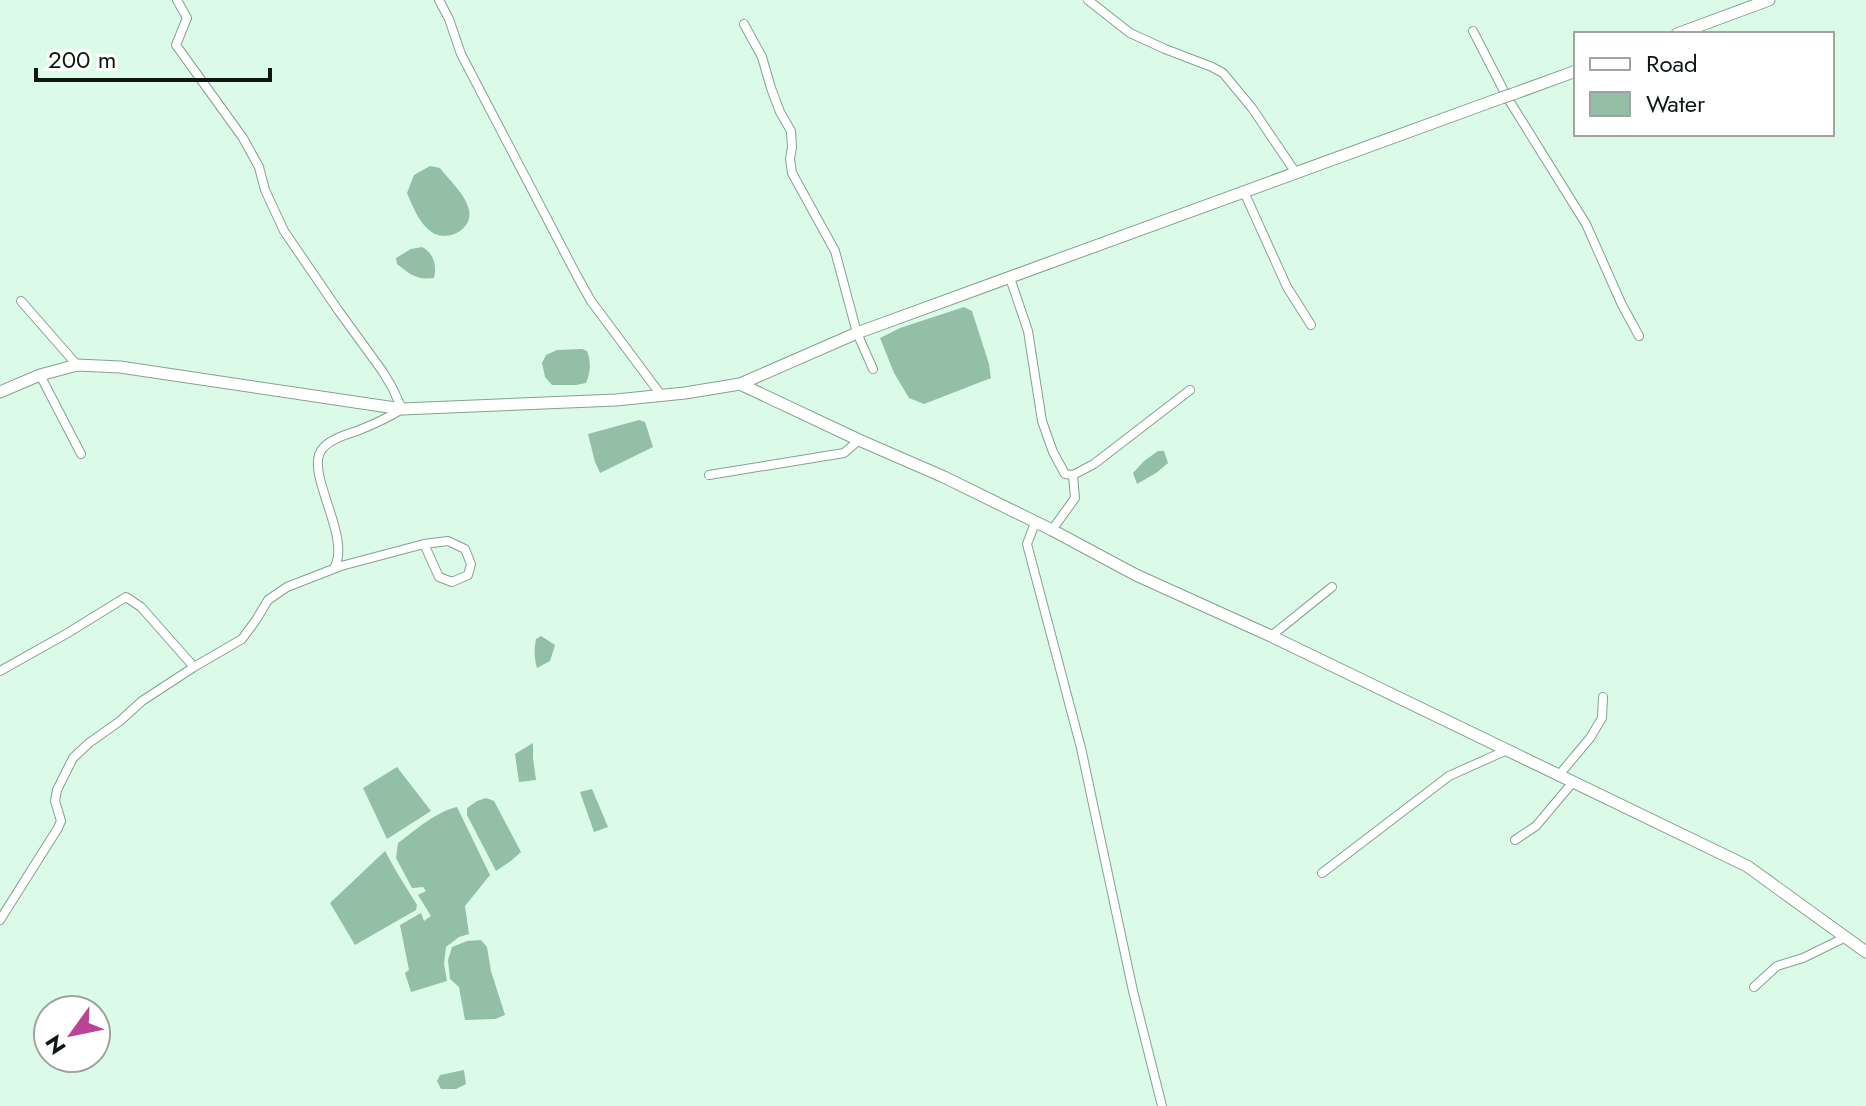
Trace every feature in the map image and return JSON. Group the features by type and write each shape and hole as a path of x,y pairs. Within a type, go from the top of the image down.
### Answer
{"main road":[{"path":"1682,32 1769,0"},
{"path":"0,392 40,375 77,365 120,367 402,409 616,400 740,384 857,333 1574,72"},
{"path":"740,384 944,477 1136,575 1271,636 1747,866 1866,952"}],"street":[{"path":"177,0 187,18 176,45 243,138 259,167 265,190 284,231 383,372 402,409 337,438 322,448 318,457 335,526 339,560 334,569"},
{"path":"439,0 461,54 591,301 661,395"},
{"path":"1088,0 1130,33 1223,73 1252,108 1296,173"},
{"path":"744,24 762,57 775,100 791,131 792,173 835,251 857,333 873,369"},
{"path":"1473,31 1507,97 1586,224 1639,336"},
{"path":"1244,192 1287,287 1311,325"},
{"path":"1010,278 1028,331 1042,421 1065,474 1073,475 1094,464 1190,390"},
{"path":"21,301 77,365"},
{"path":"40,375 81,454"},
{"path":"709,475 844,453 859,440"},
{"path":"1052,530 1075,498 1073,475"},
{"path":"1035,523 1027,544 1081,748 1133,991 1162,1106"},
{"path":"0,920 58,828 61,821 55,801 57,790 73,758 89,743 142,701 242,639 268,600 287,587 334,569 424,544 448,541 465,549 471,564 468,575 452,582 439,577 424,544"},
{"path":"1271,636 1332,587"},
{"path":"0,671 126,597 141,607 194,667"},
{"path":"1559,775 1590,738 1602,718 1603,697"},
{"path":"1322,873 1449,776 1507,750"},
{"path":"1515,840 1536,826 1573,782"},
{"path":"1754,987 1777,966 1803,958 1846,937"}],"water":[{"path":"430,166 440,168 461,193 469,210 468,222 464,227 448,236 435,234 425,226 407,193 414,175"},
{"path":"422,247 434,260 434,278 414,276 397,264 396,258 411,249"},
{"path":"964,307 972,311 991,378 924,404 909,398 894,373 880,338 900,328"},
{"path":"557,350 587,351 590,363 586,383 552,385 545,377 542,363 546,355"},
{"path":"639,420 645,422 653,447 600,473 588,434"},
{"path":"1158,451 1164,451 1168,463 1137,484 1133,473"},
{"path":"541,636 555,645 550,661 537,668 535,643"},
{"path":"533,743 536,780 519,782 515,754"},
{"path":"397,767 431,811 387,839 363,788"},
{"path":"592,789 608,827 594,832 580,792"},
{"path":"486,798 494,801 521,852 496,871 467,815 467,808"},
{"path":"457,807 490,875 465,906 469,934 446,947 444,964 447,981 411,992 405,973 409,970 400,925 421,913 424,921 431,916 418,895 426,891 423,887 412,888 396,858 398,843 433,817"},
{"path":"385,851 417,905 416,910 355,945 330,903"},
{"path":"481,940 487,947 505,1015 495,1019 465,1020 459,987 450,979 448,960 452,947"},
{"path":"464,1070 466,1084 456,1089 441,1089 437,1081 440,1075"}]}
